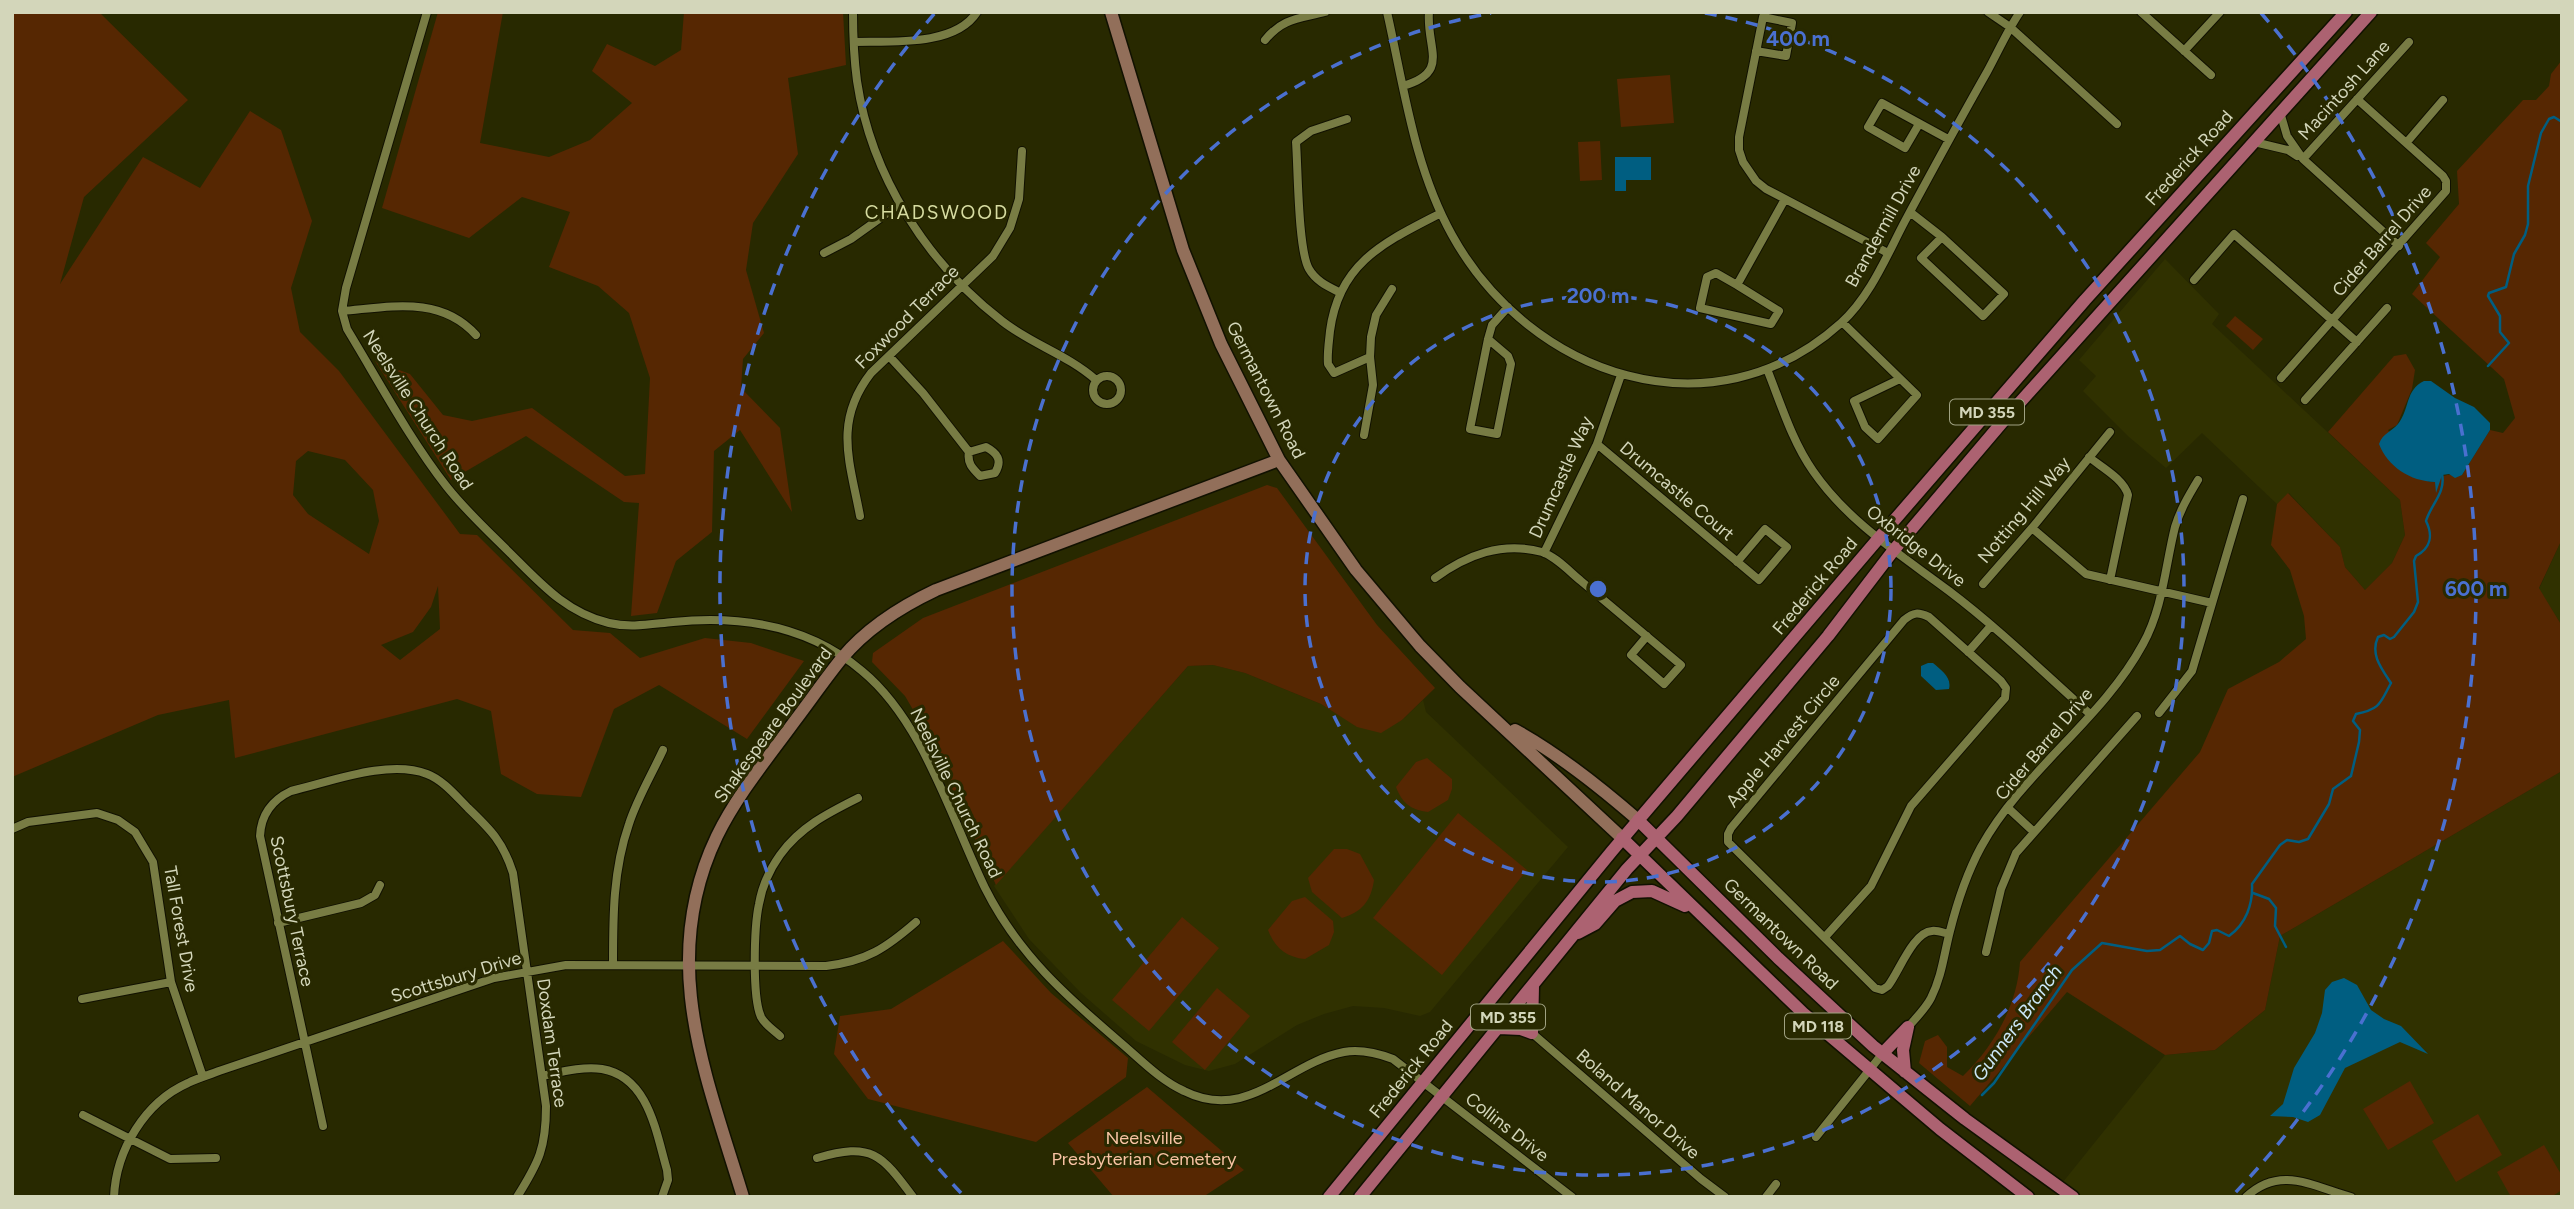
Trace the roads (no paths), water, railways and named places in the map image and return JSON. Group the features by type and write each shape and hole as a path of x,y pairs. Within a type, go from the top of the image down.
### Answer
{"main road":[{"name":"Frederick Road","path":"1329,1197 1622,838 1878,538 2085,300 2346,12"},
{"name":"Frederick Road","path":"1360,1197 1571,937 1829,636 1893,551 2059,358 2371,12"},
{"name":"Germantown Road","path":"1638,820 1778,958 1883,1053 1965,1119 2073,1197"},
{"name":"Germantown Road","path":"1622,838 1794,1005 1869,1071 2028,1197"},
{"path":"1571,937 1595,924 1615,901 1632,892 1652,891 1697,912"},
{"path":"1499,1028 1521,1029 1532,1033 1533,986"},
{"path":"1883,1053 1908,1027"},
{"path":"1905,1072 1903,1050 1908,1027"}],"street":[{"path":"427,12 369,203 342,311 412,305 436,310 463,321 476,335"},
{"path":"853,12 857,81 867,127 881,169 927,246 962,285 1003,322 1083,368 1096,380"},
{"path":"853,42 921,40 945,35 965,25 977,12"},
{"name":"Germantown Road","path":"1111,12 1183,250 1221,344 1279,460 1356,570 1394,616 1460,687 1622,838"},
{"path":"1265,40 1275,27 1325,12"},
{"name":"Brandermill Drive","path":"1387,12 1421,160 1441,213 1453,237 1476,270 1508,307 1565,349 1621,375 1655,383 1694,385 1732,380 1768,369 1790,359 1842,322 1870,287 1948,139 2020,12"},
{"path":"1403,86 1421,81 1432,67 1429,12"},
{"path":"1988,12 2010,27 2117,124"},
{"path":"2141,12 2211,75"},
{"path":"2184,51 2220,12"},
{"path":"1756,51 1786,57 1792,23 1763,17 1756,51 1739,137 1743,162 1756,181 1888,253"},
{"name":"Macintosh Lane","path":"2303,159 2409,42"},
{"name":"Cider Barrel Drive","path":"2281,378 2443,196 2447,187 2443,176 2357,99"},
{"path":"2407,142 2443,100"},
{"path":"1919,124 1905,148 1868,127 1882,103 1948,139"},
{"path":"2280,112 2287,136 2303,159"},
{"path":"1339,292 1314,276 1304,256 1296,142 1311,131 1348,119"},
{"path":"2254,142 2288,150 2303,159 2399,246"},
{"name":"Foxwood Terrace","path":"860,516 846,442 847,419 861,385 993,256 1010,228 1019,200 1022,151"},
{"path":"1737,285 1785,199"},
{"path":"824,253 851,239 900,204"},
{"path":"1910,212 1942,237 2004,294 1983,316 1921,258 1942,237"},
{"path":"1370,357 1334,373 1328,364 1332,313 1339,292 1355,271 1379,248 1441,213"},
{"path":"2194,280 2234,234 2357,342"},
{"path":"1716,273 1737,285 1779,311 1771,324 1700,308 1707,277 1716,273"},
{"path":"1364,435 1373,385 1370,357 1376,315 1392,289"},
{"path":"1488,339 1508,356 1511,364 1497,434 1470,429 1488,339 1492,325 1508,307"},
{"path":"2305,400 2387,308"},
{"name":"Neelsville Church Road","path":"342,311 347,329 446,486 468,512 555,598 584,615 623,625 717,620 771,625 817,641 843,657 881,689 907,724 986,889 1030,958 1061,992 1173,1085 1200,1097 1231,1100 1261,1092 1332,1056 1360,1051 1393,1059 1424,1082"},
{"path":"1842,322 1917,395 1878,439 1865,427 1854,401 1900,379"},
{"path":"889,356 923,393 970,452"},
{"name":"Oxbridge Drive","path":"1768,369 1789,425 1812,470 1845,509 1893,551 1949,591 2090,714"},
{"name":"Drumcastle Way","path":"1544,553 1597,444 1621,375"},
{"name":"Notting Hill Way","path":"1983,584 2110,432"},
{"name":"Drumcastle Court","path":"1597,444 1737,562 1759,580 1787,547 1765,529 1737,562"},
{"name":"Notting Hill Way","path":"2089,457 2126,489 2110,580"},
{"name":"Shakespeare Boulevard","path":"743,1197 697,1046 689,1002 688,964 695,898 704,866 717,835 747,785 843,657 887,617 905,605 936,590 1279,460"},
{"name":"Cider Barrel Drive","path":"1908,1027 1930,1000 1945,960 1949,934 1966,880 1982,846 2008,808 2090,714 2143,645 2162,592 2182,507 2198,480"},
{"path":"2159,713 2192,671 2243,499"},
{"path":"2032,528 2086,574 2212,603"},
{"path":"1435,578 1469,556 1487,551 1505,548 1544,553 1647,636 1681,665 1664,684 1631,655 1647,636"},
{"name":"Apple Harvest Circle","path":"1825,937 1871,886 1911,806 2005,698 2006,688 1968,652 1929,617 1913,613 1904,620 1728,834 1728,842 1735,852 1875,988 1882,990 1895,976 1922,934 1932,931 1949,934"},
{"path":"1968,652 1990,627"},
{"path":"1986,952 2001,889 2016,853 2137,716"},
{"name":"Germantown Road","path":"1499,721 1565,762 1638,820"},
{"path":"613,964 613,902 618,864 629,822 663,750"},
{"name":"Scottsbury Terrace","path":"323,1126 260,836 267,810 280,796 376,770 405,769 439,780 493,831 505,850 513,873 526,971"},
{"path":"780,1036 763,1021 755,989 758,906 766,881 780,854 804,828 819,817 858,798"},
{"path":"2008,808 2034,832"},
{"name":"Tall Forest Drive","path":"12,829 28,822 97,813 118,820 135,832 153,862 171,982 203,1077"},
{"path":"278,923 361,902 375,895 380,885"},
{"name":"Scottsbury Drive","path":"114,1197 121,1157 142,1120 158,1102 187,1083 304,1042 494,978 566,965 826,966 848,963 888,946 916,922"},
{"name":"Doxdam Terrace","path":"517,1197 537,1165 546,1129 542,1076 526,971"},
{"path":"82,999 171,982"},
{"name":"Boland Manor Drive","path":"1532,1033 1725,1197"},
{"path":"1815,1137 1883,1053"},
{"path":"542,1076 582,1069 603,1069 618,1075 636,1088 648,1108 667,1170 668,1180 662,1197"},
{"name":"Collins Drive","path":"1424,1082 1572,1197"},
{"path":"83,1115 170,1158 216,1158"},
{"path":"817,1158 843,1150 875,1155 890,1166 913,1197"},
{"path":"2246,1197 2271,1180 2285,1178 2351,1197"},
{"path":"1766,1197 1776,1184"}],"water":[{"path":"1615,157 1651,157 1651,180 1626,180 1626,191 1615,191"},
{"path":"2424,381 2431,381 2455,398 2474,407 2490,423 2490,430 2462,475 2455,478 2449,474 2442,475 2436,493 2435,482 2417,479 2401,471 2388,460 2379,444 2398,424 2414,389"},
{"path":"1933,663 1945,674 1949,689 1936,690 1921,676 1921,666"},
{"path":"2344,978 2357,985 2371,1010 2401,1026 2428,1054 2400,1042 2345,1068 2320,1115 2308,1122 2293,1117 2270,1116 2283,1104 2294,1068 2315,1033 2322,1013 2325,990 2332,982"}],"waterway":[{"name":"Gunners Branch","path":"2488,366 2509,343 2500,332 2500,316 2488,296 2489,293 2506,287 2514,254 2525,235 2528,224 2528,186 2541,133 2549,119 2554,117 2562,122"},
{"name":"Gunners Branch","path":"1982,1095 1994,1083 2072,970 2102,943 2147,951 2160,950 2180,936 2203,950 2209,943 2212,931 2217,930 2229,936 2240,926 2250,906 2252,884 2280,845 2287,840 2299,842 2308,839 2329,804 2333,789 2351,776 2360,730 2353,721 2356,714 2379,704 2391,683 2378,661 2376,643 2378,637 2394,637 2414,612 2418,602 2414,561 2428,545 2430,531 2426,521 2440,493 2442,474"},
{"path":"2253,893 2269,899 2276,908 2275,926 2286,947"}],"district":[{"name":"CHADSWOOD","path":"937,212"}],"park label":[{"name":"Neelsville Presbyterian Cemetery","path":"1144,1148"}]}
